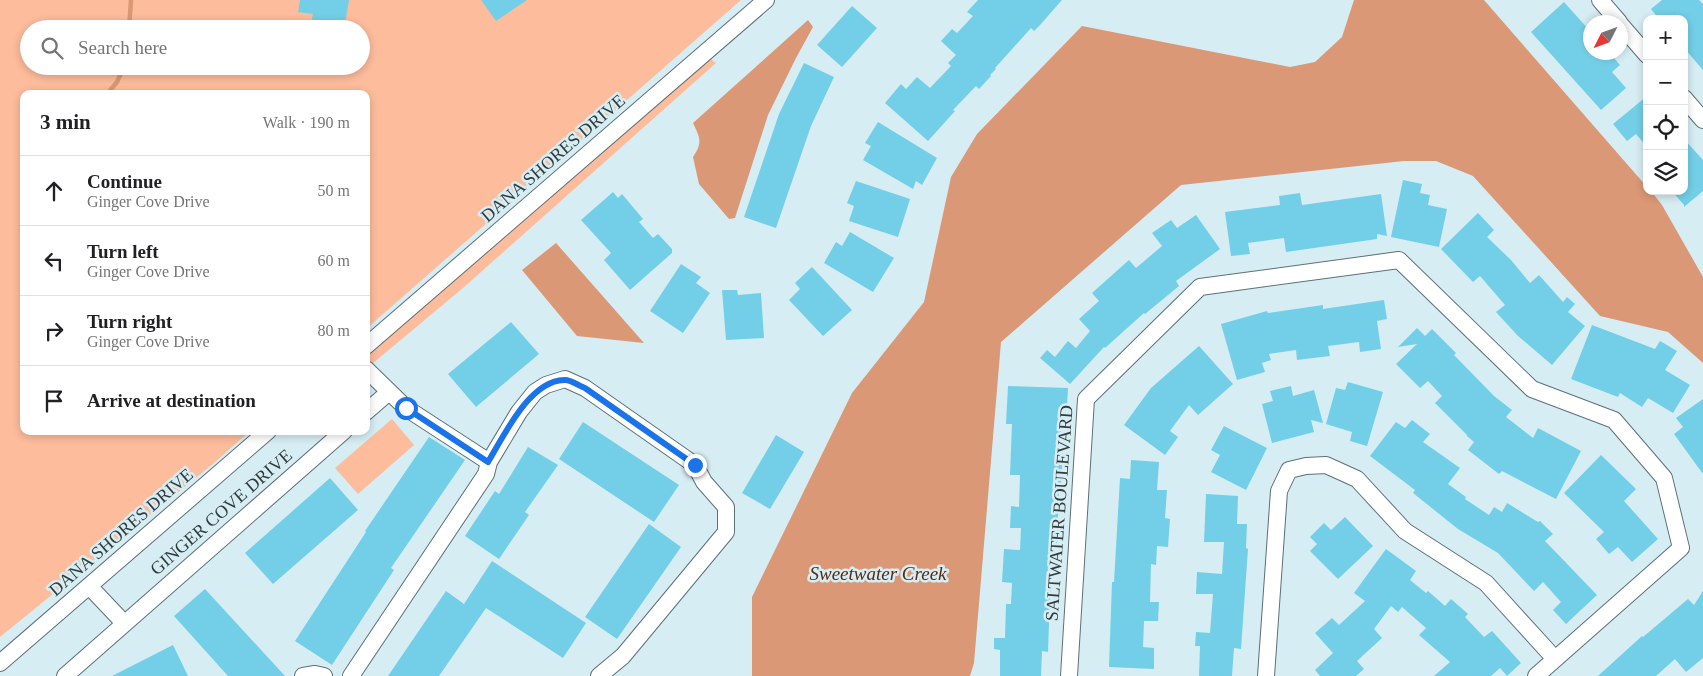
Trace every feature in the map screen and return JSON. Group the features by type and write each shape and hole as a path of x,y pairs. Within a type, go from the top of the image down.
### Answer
{"street":[{"name":"DANA SHORES DRIVE","path":"370,343 766,0"},
{"path":"1600,0 1613,15"},
{"path":"1628,32 1643,50"},
{"path":"1688,103 1703,120"},
{"name":"SALTWATER BOULEVARD","path":"1069,676 1086,399 1200,288 1399,260 1532,389 1614,420 1664,478 1681,548 1536,676"},
{"path":"370,373 406,408 488,462"},
{"path":"351,676 486,474 488,462 519,412 535,392 546,385 565,379 585,388 695,465 704,482 726,507 726,532 623,656 600,676"},
{"path":"370,409 389,392"},
{"name":"DANA SHORES DRIVE","path":"0,663 263,435"},
{"name":"GINGER COVE DRIVE","path":"65,676 339,435"},
{"path":"1266,676 1279,491 1289,470 1306,466 1326,465 1357,479 1405,531 1486,583 1555,659"},
{"path":"89,586 124,623"},
{"path":"303,676 315,674 324,676"}],"shaded area":[{"path":"0,0 741,0 370,325 370,90 20,90 20,435 246,435 214,463 0,637"},
{"path":"709,58 716,63 463,288 372,364 370,362 370,352"},
{"path":"392,419 414,445 358,494 335,468"}],"water":[{"name":"Sweetwater Creek","path":"1354,0 1484,0 1643,182 1643,195 1654,195 1662,205 1703,277 1703,363 1668,332 1600,316 1473,176 1436,161 1404,161 1181,185 1001,342 974,663 970,676 752,676 752,597 852,393 924,302 951,177 977,134 1082,26 1290,67 1315,62 1342,37"},
{"path":"808,20 813,27 768,115 735,218 729,219 699,184 693,157 699,140 693,123"},
{"path":"556,243 644,343 577,336 522,270"}],"building":[{"path":"300,0 349,0 346,20 312,20 313,14 298,12"},
{"path":"481,0 527,0 496,21"},
{"path":"978,0 1062,0 1034,31 1031,28 979,89 976,86 953,110 955,111 928,141 885,103 901,84 906,89 917,77 930,88 951,66 948,63 956,55 941,41 952,29 957,33 973,16 967,12"},
{"path":"1662,0 1699,0 1703,4 1703,70 1688,53 1688,15 1656,15 1651,9"},
{"path":"1564,2 1583,23 1583,60 1616,60 1620,65 1612,72 1626,88 1601,110 1531,32"},
{"path":"852,6 877,28 842,67 817,45"},
{"path":"804,63 834,77 811,126 776,228 744,217 779,114"},
{"path":"1643,99 1643,142 1636,134 1627,141 1613,124"},
{"path":"878,122 937,158 922,185 916,181 913,189 863,160 871,146 865,143"},
{"path":"1688,143 1703,160 1703,191 1684,207 1675,195 1688,195"},
{"path":"1403,180 1422,184 1420,193 1430,195 1428,205 1447,209 1439,247 1391,237"},
{"path":"856,181 910,199 898,237 849,221 854,206 847,203"},
{"path":"613,192 618,198 622,194 643,219 639,222 653,238 658,234 672,249 672,253 630,290 604,260 611,253 581,220"},
{"path":"1300,193 1302,205 1381,194 1387,236 1377,234 1377,239 1286,252 1284,238 1248,243 1250,254 1231,256 1225,212 1280,205 1279,196"},
{"path":"1478,213 1494,230 1487,237 1511,260 1530,283 1539,275 1563,302 1567,297 1575,304 1568,312 1585,326 1552,365 1518,336 1496,312 1505,305 1480,276 1473,282 1441,249"},
{"path":"1196,215 1220,249 1176,281 1179,286 1104,347 1070,384 1040,358 1047,350 1055,357 1068,341 1076,348 1090,331 1079,319 1099,301 1092,293 1129,260 1136,268 1162,246 1152,233 1171,220 1177,228"},
{"path":"850,232 894,258 873,292 824,263 836,242 842,246"},
{"path":"681,264 701,277 696,283 710,293 683,333 650,311"},
{"path":"812,267 852,310 823,336 789,300 800,289 795,283"},
{"path":"722,290 737,290 738,295 761,293 764,338 726,340"},
{"path":"1384,300 1387,319 1377,321 1381,349 1360,352 1359,342 1328,346 1330,356 1297,360 1296,350 1269,354 1271,360 1262,363 1265,372 1237,380 1221,324 1267,311 1268,313 1323,305 1323,309"},
{"path":"511,322 539,354 476,407 448,374"},
{"path":"1592,325 1655,349 1660,341 1677,351 1665,370 1690,385 1673,413 1648,398 1642,407 1620,393 1618,397 1571,379"},
{"path":"1417,328 1425,336 1432,329 1456,353 1454,355 1494,396 1512,410 1506,417 1533,438 1538,428 1581,451 1556,499 1502,471 1499,474 1468,450 1474,442 1435,403 1442,396 1428,381 1420,388 1396,364 1417,344 1398,347"},
{"path":"1199,346 1233,384 1198,415 1189,405 1170,431 1178,437 1165,455 1124,425 1151,388"},
{"path":"1348,382 1383,392 1367,446 1350,441 1352,432 1326,424 1336,388 1345,390"},
{"path":"1008,386 1068,388 1067,407 1062,407 1060,443 1063,443 1061,488 1059,488 1057,543 1055,543 1050,597 1048,652 1042,651 1041,676 1000,676 1000,650 994,649 994,638 1005,638 1006,604 1011,604 1012,583 1002,582 1004,549 1020,550 1021,528 1010,528 1011,506 1019,507 1020,475 1010,475 1012,424 1006,424"},
{"path":"1291,386 1293,396 1314,390 1323,423 1311,420 1314,432 1272,443 1262,404 1273,401 1270,391"},
{"path":"1703,399 1703,474 1674,434 1683,427 1676,418"},
{"path":"1412,420 1430,434 1423,442 1460,468 1448,484 1466,497 1465,499 1489,515 1494,507 1502,512 1507,503 1538,522 1540,521 1553,534 1545,541 1597,595 1566,624 1553,610 1561,602 1543,582 1534,591 1498,553 1458,529 1413,493 1415,490 1370,456 1396,422 1405,428"},
{"path":"583,422 679,485 654,522 559,459"},
{"path":"1224,426 1267,448 1246,490 1211,472 1220,455 1211,450"},
{"path":"776,435 804,452 770,509 742,493"},
{"path":"429,437 465,460 391,568 394,570 332,665 295,641 365,531"},
{"path":"528,447 558,465 525,512 529,515 499,559 465,536 495,491 499,494"},
{"path":"1601,455 1636,489 1624,501 1658,539 1632,562 1618,547 1609,554 1596,539 1604,532 1564,493"},
{"path":"1131,460 1159,462 1157,490 1167,490 1165,518 1170,519 1168,547 1157,546 1156,565 1151,564 1150,602 1159,602 1158,621 1144,621 1143,647 1154,648 1154,669 1109,667 1112,582 1114,582 1120,478 1130,479"},
{"path":"330,478 358,510 273,584 245,553"},
{"path":"1206,494 1238,496 1237,524 1247,524 1246,548 1248,549 1241,649 1234,648 1232,676 1199,676 1200,646 1195,646 1196,632 1210,633 1213,594 1196,594 1197,572 1222,574 1224,542 1204,542"},
{"path":"1345,517 1373,546 1338,579 1310,551 1317,544 1310,537 1324,523 1331,530"},
{"path":"649,524 681,547 617,639 585,617"},
{"path":"1386,549 1416,571 1410,580 1426,593 1428,591 1445,606 1451,599 1468,614 1465,617 1484,637 1492,631 1521,663 1507,676 1500,668 1491,676 1434,676 1450,662 1419,635 1426,628 1402,607 1398,612 1391,606 1374,629 1382,638 1357,661 1364,669 1356,676 1320,676 1315,670 1333,653 1315,633 1332,618 1339,625 1365,601 1354,593"},
{"path":"492,561 586,623 563,658 486,608 439,676 388,676 446,591 464,604"},
{"path":"205,589 285,676 228,676 174,616"},
{"path":"1703,591 1703,658 1686,672 1675,659 1656,676 1598,676 1642,636 1688,599 1694,605"},
{"path":"173,645 188,676 112,676"}],"waterway":[{"path":"130,20 131,0"},
{"path":"110,90 120,75"}],"route":[{"path":"406,408 488,462 519,412 535,392 546,385 565,379 585,388 695,465"}]}
